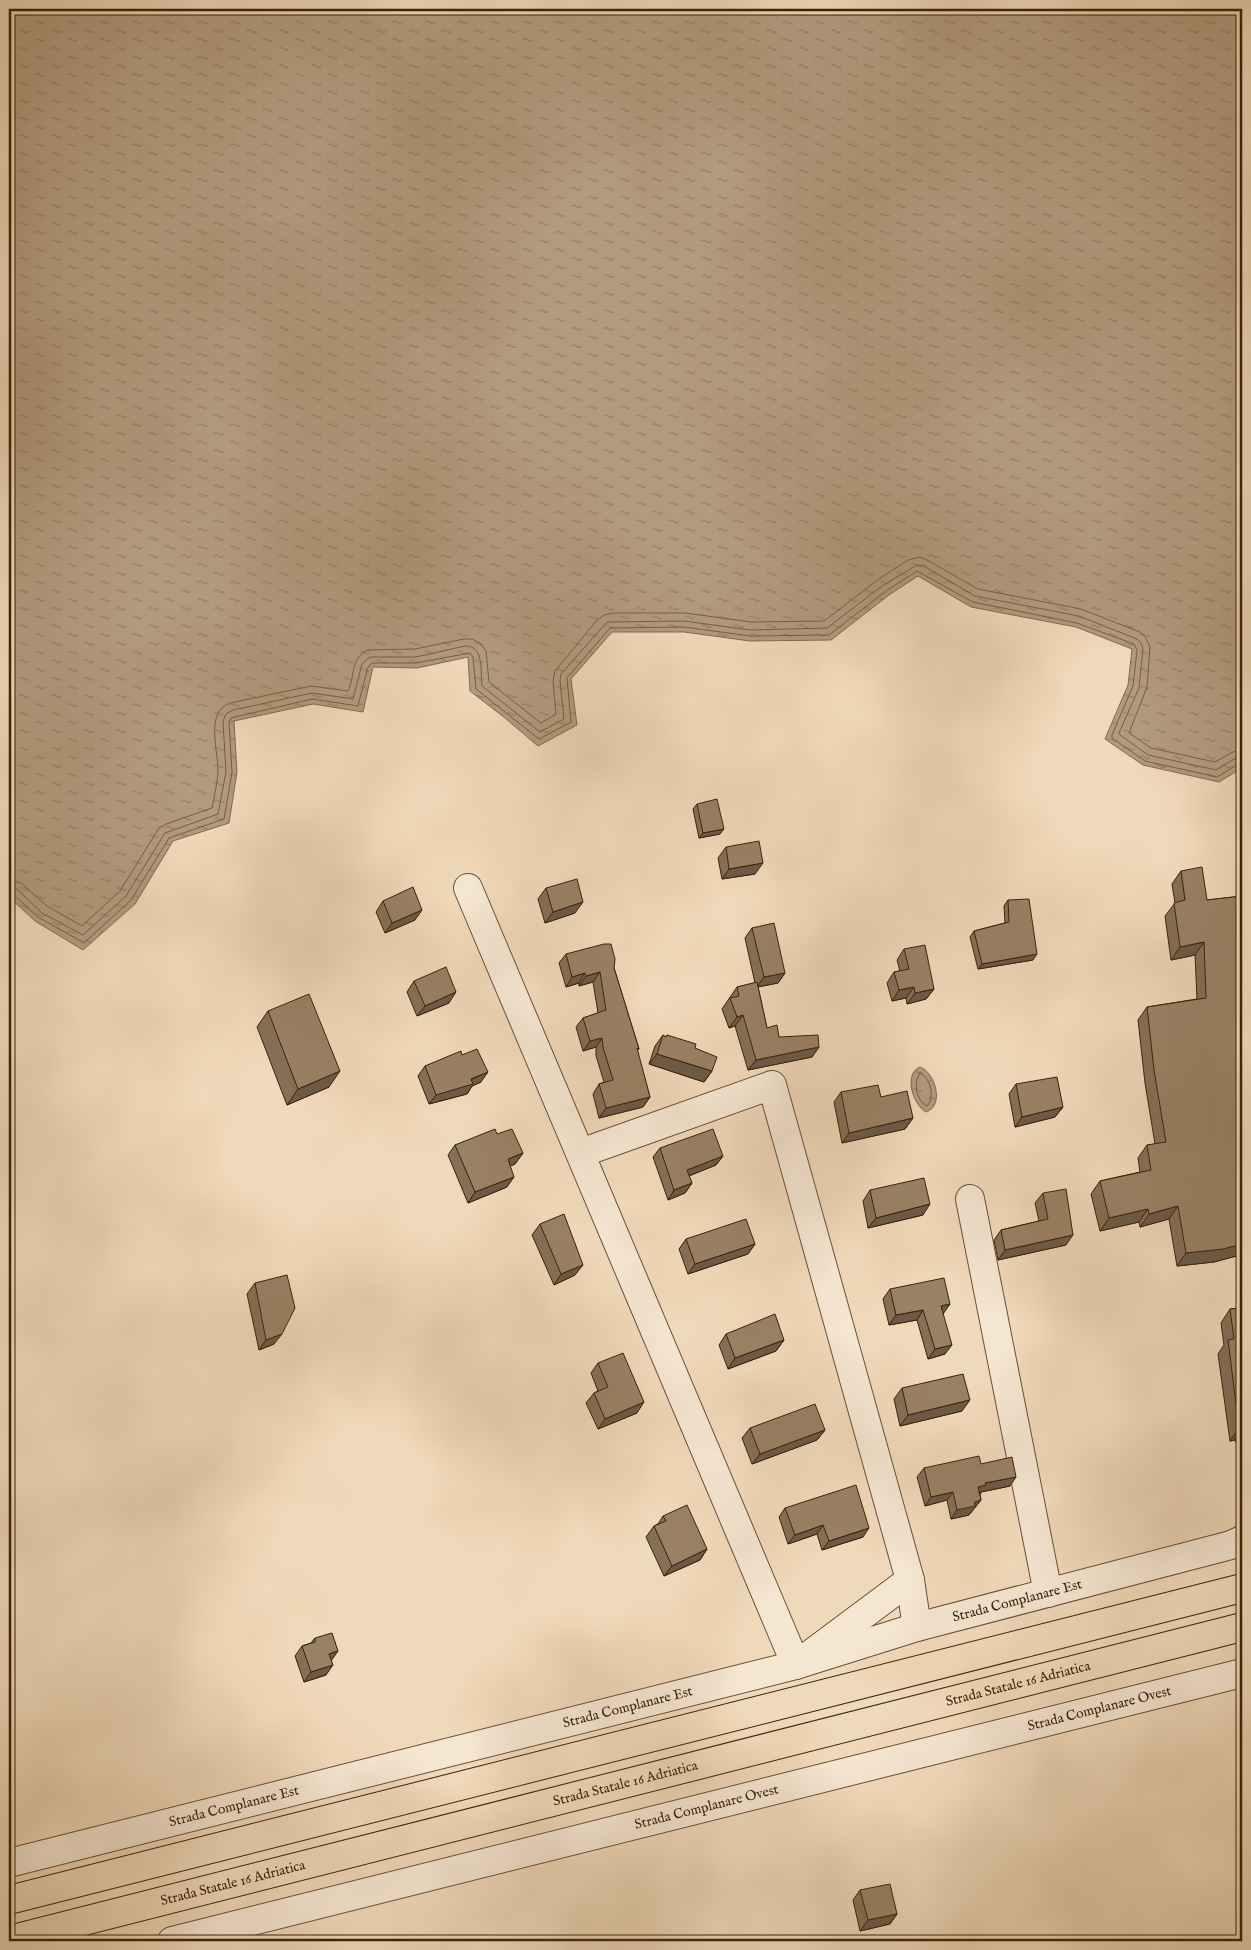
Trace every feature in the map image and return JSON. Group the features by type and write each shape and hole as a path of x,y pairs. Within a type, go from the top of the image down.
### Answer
{"highway":[{"path":"9,1900 1242,1588"},
{"name":"Strada Statale 16 Adriatica","path":"9,1940 1242,1627"}],"street":[{"path":"468,888 796,1665 910,1580"},
{"path":"581,1153 772,1085 910,1580 917,1627"},
{"path":"970,1199 1048,1593"},
{"name":"Strada Complanare Est","path":"9,1863 796,1665 917,1627 1231,1545 1242,1540"},
{"name":"Strada Complanare Ovest","path":"172,1941 1242,1673"}],"water":[{"path":"9,9 1242,9 1242,768 1219,782 1143,765 1105,739 1128,685 1132,649 1076,627 971,607 918,576 889,595 831,640 750,641 684,632 612,632 571,679 577,725 538,746 470,691 468,657 417,668 373,667 363,712 313,704 234,721 237,772 229,823 173,841 135,904 83,950 35,921 9,897"},
{"path":"920,1067 930,1075 936,1089 935,1103 932,1109 926,1112 917,1103 912,1090 912,1076"}],"building":[{"path":"717,799 724,829 703,833 697,804"},
{"path":"759,841 763,863 729,869 726,847"},
{"path":"1202,867 1207,900 1242,896 1242,1244 1223,1249 1186,1253 1178,1206 1149,1214 1148,1209 1109,1218 1100,1181 1151,1170 1147,1145 1166,1142 1154,1070 1147,1007 1206,998 1204,942 1180,947 1174,903 1185,900 1181,871"},
{"path":"577,879 583,902 553,912 546,888"},
{"path":"413,887 422,910 392,923 383,901"},
{"path":"1029,899 1037,954 982,964 974,931 1009,922 1008,900"},
{"path":"774,923 785,973 764,977 752,928"},
{"path":"604,944 611,944 615,959 614,968 639,1049 637,1048 650,1097 606,1108 599,1084 613,1080 602,1038 590,1041 583,1018 606,1010 600,972 586,976 585,973 572,977 566,954"},
{"path":"925,945 934,989 915,993 914,987 899,990 894,972 909,969 904,949"},
{"path":"446,967 456,992 425,1006 414,981"},
{"path":"757,982 767,1028 777,1025 779,1037 818,1035 819,1047 756,1060 743,1015 737,1017 730,998 739,996 737,987"},
{"path":"309,994 340,1071 298,1089 268,1011"},
{"path":"663,1035 696,1044 695,1048 717,1057 712,1071 657,1054"},
{"path":"477,1049 488,1072 471,1079 473,1084 436,1095 425,1066 461,1051 462,1055"},
{"path":"1057,1077 1063,1107 1022,1117 1016,1084"},
{"path":"878,1085 881,1097 907,1091 913,1118 849,1133 841,1092"},
{"path":"495,1129 497,1134 512,1129 523,1153 508,1159 514,1177 475,1192 455,1145"},
{"path":"713,1129 723,1156 687,1170 692,1183 674,1190 660,1148"},
{"path":"924,1178 930,1204 876,1218 870,1190"},
{"path":"1066,1189 1073,1235 1005,1250 1001,1230 1048,1219 1043,1193"},
{"path":"564,1214 583,1265 561,1274 540,1224"},
{"path":"746,1219 755,1244 695,1264 686,1239"},
{"path":"287,1275 295,1308 282,1334 266,1340 255,1283"},
{"path":"944,1278 950,1304 941,1306 952,1345 935,1349 923,1310 896,1315 890,1289"},
{"path":"1242,1308 1242,1427 1239,1428 1228,1340 1234,1339 1230,1309"},
{"path":"775,1314 784,1340 735,1358 726,1334"},
{"path":"623,1353 644,1402 605,1419 594,1393 608,1387 598,1363"},
{"path":"963,1374 970,1400 908,1415 902,1388"},
{"path":"815,1404 825,1430 760,1454 750,1428"},
{"path":"979,1456 981,1464 1012,1457 1016,1477 985,1483 986,1485 978,1487 981,1500 975,1502 975,1506 957,1510 953,1492 931,1497 924,1468"},
{"path":"856,1485 869,1528 829,1541 823,1525 795,1535 785,1508"},
{"path":"687,1505 707,1549 672,1566 654,1526 666,1521 663,1516"},
{"path":"332,1633 338,1651 329,1654 333,1665 311,1672 302,1646 315,1642 315,1638"},
{"path":"890,1884 897,1914 868,1920 860,1890"}]}
